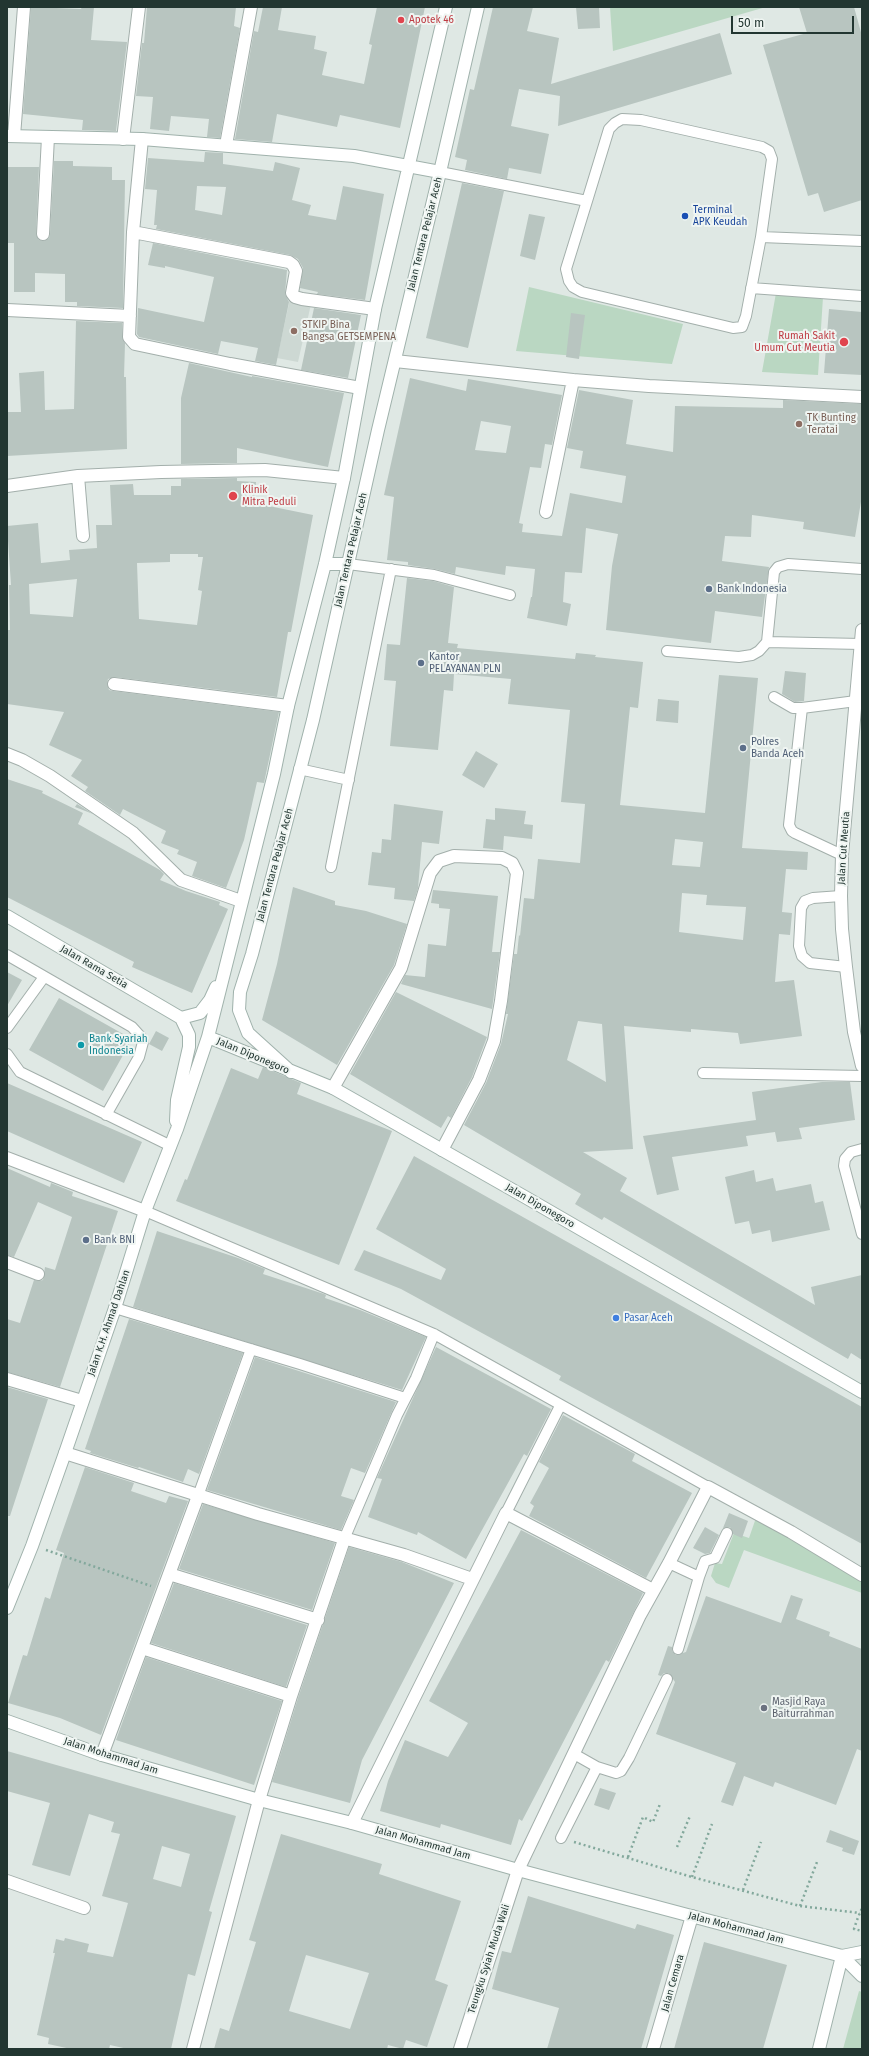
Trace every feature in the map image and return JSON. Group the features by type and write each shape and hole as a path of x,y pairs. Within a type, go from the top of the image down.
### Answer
{"street":[{"path":"24,7 10,136 123,139 226,145 354,156 440,172"},
{"path":"123,139 139,7"},
{"path":"226,145 251,7"},
{"path":"208,1037 232,948 241,901 274,774 288,706 325,564 344,478 375,309 410,166 446,7"},
{"name":"Jalan Tentara Pelajar Aceh","path":"291,1072 248,1032 239,1010 240,992 252,954 313,720 394,361 478,7"},
{"path":"43,234 48,137"},
{"path":"142,140 133,232 129,337 135,344 230,364 360,388"},
{"path":"133,232 289,262 293,265 296,271 292,293 295,297 302,300 375,309"},
{"path":"7,310 130,316"},
{"path":"394,361 573,380 715,391 862,397"},
{"path":"546,512 573,380"},
{"path":"7,486 78,476 161,472 265,470 344,478"},
{"path":"78,476 83,536"},
{"path":"325,564 348,564"},
{"name":"Jalan Cut Meutia","path":"862,630 842,855 841,896 842,929 854,1032 862,1066"},
{"path":"114,684 288,706"},
{"path":"7,754 22,760 50,776 133,833 181,880 241,901"},
{"path":"333,1088 401,968 430,873 438,861 454,856 502,858 512,863 517,873 501,1001 494,1041 479,1080 442,1150"},
{"name":"Jalan Rama Setia","path":"7,916 181,1018"},
{"path":"177,1129 177,1100 189,1047 189,1035 181,1018 195,1015 204,1008 210,1000 232,948"},
{"name":"Jalan Diponegoro","path":"208,1037 333,1088 862,1392"},
{"name":"Jalan K.H. Ahmad Dahlan","path":"7,1608 32,1546 65,1453 115,1308 145,1211 171,1146 208,1037"},
{"path":"7,1158 145,1211"},
{"path":"7,1262 38,1274"},
{"path":"7,1379 82,1401"},
{"path":"65,1453 258,1514 404,1554 472,1578"},
{"path":"708,1487 791,1532 862,1576"},
{"name":"Teungku Syiah Muda Wali","path":"460,2049 518,1870 653,1590 669,1563 708,1487"},
{"path":"102,1755 198,1496"},
{"path":"352,1822 472,1578 506,1513 653,1590"},
{"path":"193,2049 259,1800 291,1696 345,1537"},
{"path":"170,1574 318,1620"},
{"path":"142,1648 291,1696"},
{"name":"Jalan Mohammad Jam","path":"7,1721 102,1755 259,1800 352,1822 518,1870 842,1956 862,1952"},
{"path":"7,1881 84,1908"},
{"name":"Jalan Cemara","path":"653,2049 692,1916"},
{"path":"842,1956 862,1976"},
{"path":"819,2049 842,1956"}],"lane":[{"path":"622,119 641,120 762,147 769,151 772,159 761,237 742,327 733,328 582,292 573,287 569,281 566,269 610,129 615,123 622,119"},
{"path":"440,172 587,201"},
{"path":"761,237 862,241"},
{"path":"751,288 862,296"},
{"path":"348,564 434,574 510,595"},
{"path":"667,651 739,657 752,655 759,651 767,642 774,572 778,567 788,564 862,570"},
{"path":"331,867 391,568"},
{"path":"767,642 861,644"},
{"path":"774,697 793,708 856,701"},
{"path":"802,708 790,825 792,831 795,833 842,855"},
{"path":"299,769 349,780"},
{"path":"841,896 813,898 804,901 801,908 798,946 802,956 810,963 846,967"},
{"path":"7,955 132,1027 141,1037 143,1042 139,1056 106,1115"},
{"path":"7,1028 44,977"},
{"path":"7,1054 20,1072 171,1146"},
{"path":"703,1073 862,1076"},
{"path":"862,1149 851,1152 845,1159 844,1166 862,1234"},
{"path":"145,1211 434,1334 560,1406 708,1487"},
{"path":"115,1308 406,1398"},
{"path":"345,1537 434,1334"},
{"path":"198,1496 251,1349"},
{"path":"506,1513 560,1406"},
{"path":"678,1649 705,1560 715,1558 728,1533"},
{"path":"669,1563 699,1577"},
{"path":"574,1754 597,1767 616,1773 621,1771 629,1758 667,1679"},
{"path":"561,1838 597,1767"}],"path":[{"path":"32,1546 164,1590"},
{"path":"628,1857 643,1817 653,1822 660,1804"},
{"path":"677,1847 690,1816"},
{"path":"692,1877 712,1824"},
{"path":"561,1838 692,1877 800,1906 860,1913"},
{"path":"743,1890 761,1842"},
{"path":"800,1906 816,1862"},
{"path":"857,1920 862,1908"},
{"path":"856,1923 854,1929 862,1931"}],"shaded area":[{"name":"STKIP Bina Bangsa GETSEMPENA","path":"290,299 311,304 298,362 277,358"}],"green space":[{"path":"610,7 766,7 613,51"},
{"path":"529,287 683,324 672,364 516,351"},
{"path":"776,293 823,297 818,375 762,372"},
{"path":"757,1515 779,1532 862,1578 862,1593 744,1550 729,1588 716,1583 711,1576 715,1563 722,1564 734,1533 749,1538"},
{"path":"859,1991 862,1992 862,2049 843,2049"}],"building":[{"path":"31,7 81,9 82,7 94,7 91,40 127,42 116,131 82,130 83,120 23,114"},
{"path":"147,7 236,7 234,26 240,28 220,138 207,137 209,119 171,116 169,131 150,129 153,97 136,96 142,43 144,43"},
{"path":"263,7 282,7 278,30 316,36 314,49 327,52 322,75 364,84 372,45 369,44 377,7 425,7 400,128 340,115 337,127 277,114 272,142 235,139 254,31 258,32"},
{"path":"493,7 533,7 527,31 559,38 551,84 720,33 732,74 558,126 560,96 519,89 511,126 549,134 541,174 509,168 507,179 465,170 467,160 455,157 470,89 474,90"},
{"path":"576,7 599,7 600,28 578,29"},
{"path":"799,7 854,7 862,36 862,200 824,212 818,193 808,196 763,45 807,33"},
{"path":"205,152 223,153 223,164 273,171 275,162 300,168 292,200 311,205 308,215 336,220 343,186 384,194 365,300 317,294 318,292 300,288 303,268 298,259 290,255 156,229 157,225 154,225 157,190 145,189 148,158 204,162","holes":["197,186 226,187 222,215 195,210"]},
{"path":"54,161 73,161 73,166 112,167 112,180 125,180 123,308 77,306 77,302 65,302 65,274 35,273 35,292 14,292 14,243 7,243 7,167 39,167 36,234 39,240 43,241 49,238 50,234"},
{"path":"462,183 504,191 468,348 426,338"},
{"path":"529,214 545,217 535,260 520,256"},
{"path":"153,243 287,270 285,294 289,302 276,365 255,361 258,348 221,341 218,354 139,337 137,334 138,308 204,322 214,277 165,266 165,268 148,265"},
{"path":"314,308 361,315 348,378 301,370"},
{"name":"Rumah Sakit Umum Cut Meutia","path":"829,309 862,312 862,375 824,373"},
{"path":"571,313 585,315 579,359 566,357"},
{"path":"76,321 122,323 122,337 125,343 124,377 126,377 127,449 7,456 7,412 21,412 19,373 44,371 45,410 74,409"},
{"path":"189,363 252,377 344,393 328,467 237,448 237,463 181,464 181,398"},
{"path":"410,378 466,391 468,379 562,395 552,445 545,444 541,468 530,467 519,523 523,524 522,532 562,536 570,493 622,503 626,476 580,468 583,451 567,448 579,390 633,400 626,444 673,452 675,406 783,408 783,400 862,404 862,496 855,537 803,529 804,522 752,515 751,537 725,536 722,561 769,567 762,617 715,611 711,643 606,630 612,566 618,534 586,528 582,573 565,572 563,602 571,604 567,626 527,618 532,597 535,569 506,566 505,575 456,567 455,574 408,565 408,562 387,560 394,497 384,495","holes":["481,421 511,426 506,453 475,450"]},
{"path":"237,478 237,481 256,482 254,503 313,515 291,632 288,632 277,697 115,677 108,679 107,683 109,690 113,691 279,712 264,783 257,782 244,840 226,888 192,876 197,862 177,854 179,850 161,843 166,831 123,809 120,815 85,791 88,787 71,776 82,760 49,745 64,712 7,704 7,630 10,630 9,585 11,585 7,526 38,523 41,563 70,560 69,550 97,548 96,525 112,525 110,485 133,484 134,495 171,495 171,486 181,486 181,479","holes":["170,554 198,554 198,557 203,557 198,590 202,591 197,625 139,619 137,563 170,562","77,579 73,617 30,614 29,584"]},
{"path":"407,578 433,581 454,587 448,643 458,644 457,648 575,659 576,653 596,655 595,657 643,662 638,708 630,707 620,805 705,813 719,675 758,678 742,848 808,852 807,870 786,869 782,912 792,913 790,935 779,934 775,982 794,980 802,1036 740,1044 738,1033 691,1029 691,1032 624,1026 633,1149 583,1152 627,1178 620,1191 815,1305 811,1287 862,1275 862,1360 851,1353 848,1359 604,1217 602,1220 575,1204 581,1194 464,1125 486,1083 501,1044 508,1014 506,1014 514,954 517,954 524,898 534,899 538,859 580,863 585,804 561,802 570,710 508,704 511,679 454,674 453,691 444,690 438,750 390,746 396,681 384,680 387,644 400,645","holes":["675,839 703,842 700,867 672,865","682,893 707,895 706,905 746,907 743,940 679,932","578,1021 602,1024 606,1082 567,1060"]},
{"path":"785,671 806,673 804,701 795,702 782,694"},
{"path":"658,699 679,701 678,723 656,721"},
{"path":"476,751 498,764 484,788 462,775"},
{"path":"7,779 43,791 42,793 83,813 78,824 160,870 164,874 160,880 186,891 220,902 219,905 228,909 192,993 132,967 134,962 7,897"},
{"path":"77,804 93,814 75,807"},
{"path":"394,804 443,811 439,844 422,842 418,888 414,901 394,899 395,888 368,885 372,852 381,853 382,839 391,840"},
{"path":"495,808 526,811 524,824 533,825 532,839 504,836 503,850 483,848 486,819 495,820"},
{"path":"293,887 335,901 335,905 366,911 407,924 394,965 337,1065 262,1020 277,964"},
{"path":"433,890 498,896 492,952 500,952 492,1009 401,984 405,975 425,977 428,944 446,946 450,909 439,908 439,904 431,903"},
{"path":"7,972 22,980 7,1006"},
{"path":"396,992 487,1037 472,1077 451,1118 448,1116 441,1128 350,1074"},
{"name":"Bank Syariah Indonesia","path":"59,998 132,1039 103,1091 29,1050"},
{"path":"156,1031 169,1038 162,1051 149,1044"},
{"path":"263,1067 301,1083 297,1094 392,1131 339,1265 176,1201 185,1179 187,1180 231,1068 258,1079"},
{"path":"822,1082 850,1082 855,1120 799,1128 802,1139 777,1142 775,1132 746,1136 748,1146 672,1157 679,1190 657,1195 643,1136 756,1120 752,1092"},
{"path":"7,1083 142,1142 124,1183 7,1131"},
{"name":"Pasar Aceh","path":"414,1156 862,1407 862,1544 559,1380 561,1376 401,1289 354,1270 364,1250 441,1280 446,1269 376,1229"},
{"path":"7,1168 50,1187 51,1183 73,1192 72,1196 118,1211 60,1387 7,1372 7,1319 20,1323 34,1280 43,1280 45,1267 55,1270 72,1217 38,1202 14,1257 7,1255"},
{"path":"754,1170 756,1182 773,1178 776,1191 811,1184 815,1203 823,1201 830,1230 772,1242 770,1230 752,1234 749,1221 735,1224 725,1177"},
{"path":"157,1231 238,1258 265,1269 263,1274 324,1294 326,1295 325,1298 360,1310 426,1337 402,1390 133,1307"},
{"path":"129,1319 243,1353 199,1474 188,1469 183,1482 139,1467 138,1468 90,1453 91,1451 85,1449"},
{"path":"436,1347 551,1409 527,1456 524,1454 466,1559 418,1532 417,1535 368,1517 382,1479 377,1478"},
{"path":"255,1357 396,1402 365,1473 351,1468 341,1496 354,1500 341,1530 207,1490"},
{"path":"7,1387 48,1399 10,1516 7,1516"},
{"path":"563,1415 635,1454 632,1461 692,1493 646,1578 529,1516 534,1506 530,1503 549,1468 539,1462"},
{"path":"85,1467 134,1483 131,1491 166,1503 169,1496 188,1501 101,1735 60,1718 8,1703 23,1655 27,1656 45,1597 50,1599 64,1553 56,1550"},
{"path":"203,1504 335,1543 312,1610 179,1569"},
{"path":"729,1513 748,1521 742,1538 733,1534 730,1527 723,1528"},
{"path":"705,1527 719,1535 710,1553 705,1554 693,1548"},
{"path":"521,1530 643,1593 609,1662 606,1660 522,1821 519,1819 511,1845 441,1824 440,1828 380,1811 388,1781 405,1740 448,1757 468,1723 429,1701"},
{"path":"349,1547 402,1562 454,1583 362,1760 350,1803 272,1782 298,1698"},
{"path":"174,1583 307,1625 286,1687 151,1643"},
{"name":"Masjid Raya Baiturrahman","path":"791,1595 803,1599 796,1619 830,1632 829,1636 862,1649 862,1751 857,1749 836,1805 775,1782 773,1787 744,1776 733,1806 721,1802 736,1763 656,1734 675,1682 669,1673 664,1673 661,1676 658,1675 668,1646 672,1647 672,1651 676,1655 686,1652 706,1596 781,1623"},
{"path":"146,1657 282,1701 254,1785 116,1740"},
{"path":"7,1751 236,1816 209,1911 212,1912 195,1976 188,1974 171,2049 128,2049 110,2045 109,2049 71,2049 48,2044 49,2038 37,2035 55,1953 53,1953 56,1939 64,1941 65,1938 89,1944 87,1952 113,1957 128,1903 102,1896 120,1834 111,1832 114,1822 89,1814 70,1876 32,1865 50,1803 7,1791","holes":["162,1846 190,1854 181,1887 153,1879"]},
{"path":"600,1788 616,1793 609,1810 594,1805"},
{"path":"830,1830 859,1841 854,1855 842,1851 843,1848 826,1842"},
{"path":"281,1834 382,1864 379,1874 461,1901 435,1980 448,1985 427,2047 406,2040 403,2049 388,2045 387,2049 214,2049 220,2028 229,2031 256,1942 249,1940","holes":["306,1955 369,1973 350,2029 289,2011"]},
{"path":"528,1896 635,1929 637,1924 674,1935 641,2049 547,2049 559,2008 492,1989 502,1951 511,1953"},
{"path":"704,1942 787,1965 763,2049 674,2049"}],"place":[{"name":"Apotek 46","path":"401,20"},
{"name":"Terminal APK Keudah","path":"685,216"},
{"name":"STKIP Bina Bangsa GETSEMPENA","path":"294,331"},
{"name":"Rumah Sakit Umum Cut Meutia","path":"844,342"},
{"name":"TK Bunting Teratai","path":"799,424"},
{"name":"Klinik Mitra Peduli","path":"233,496"},
{"name":"Bank Indonesia","path":"709,589"},
{"name":"Kantor PELAYANAN PLN","path":"421,663"},
{"name":"Polres Banda Aceh","path":"743,748"},
{"name":"Bank Syariah Indonesia","path":"81,1045"},
{"name":"Bank BNI","path":"86,1240"},
{"name":"Pasar Aceh","path":"616,1318"},
{"name":"Masjid Raya Baiturrahman","path":"764,1708"}]}
